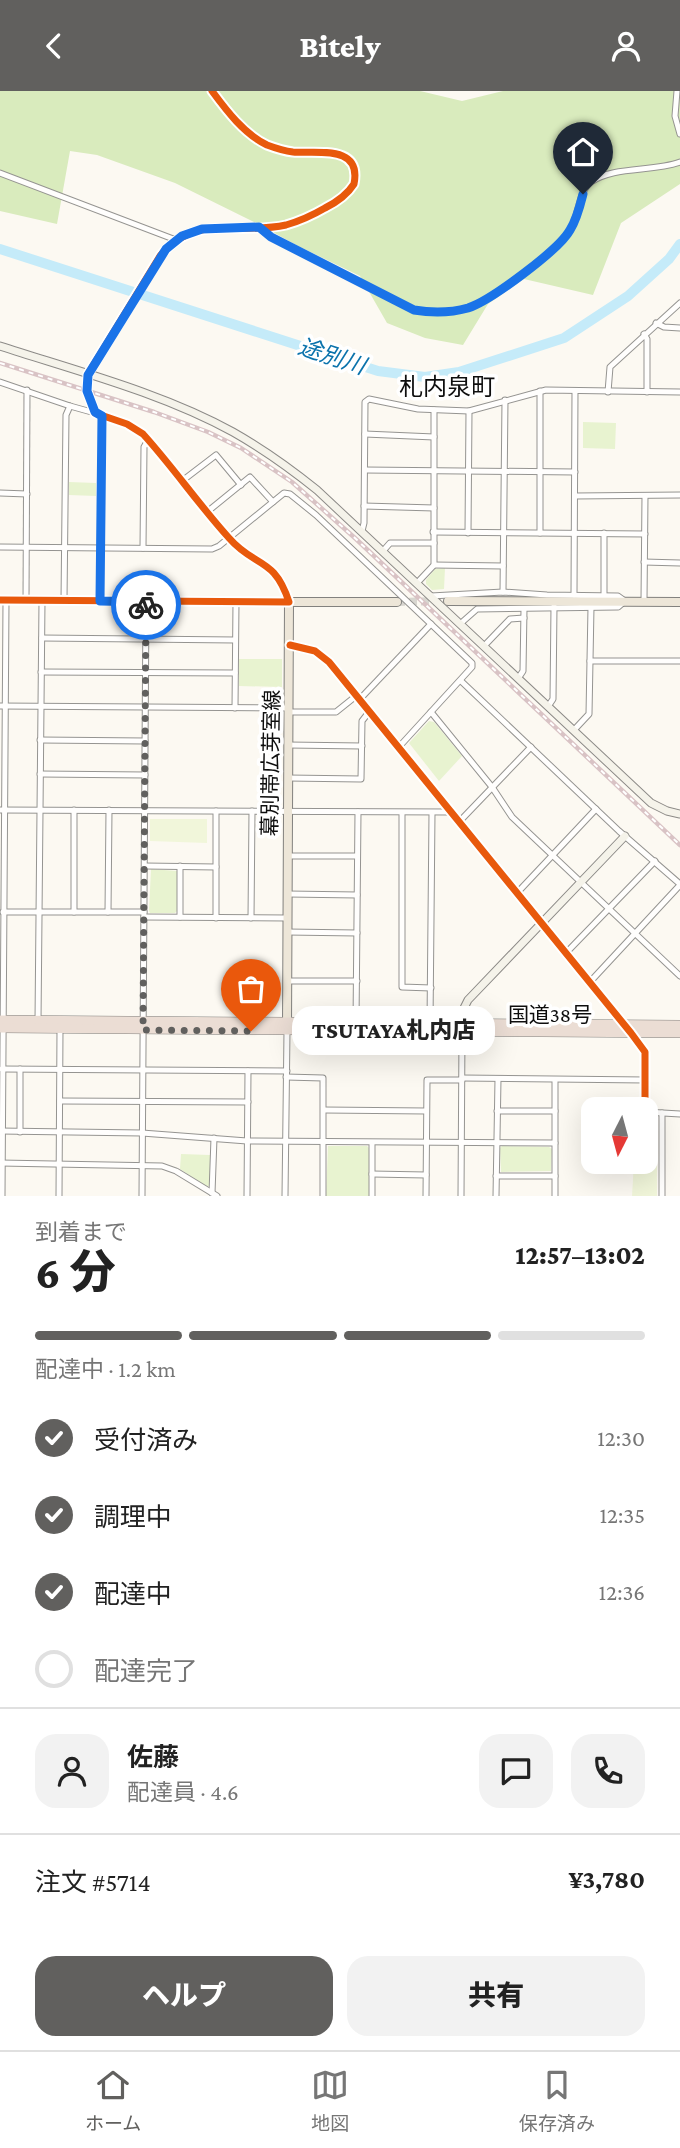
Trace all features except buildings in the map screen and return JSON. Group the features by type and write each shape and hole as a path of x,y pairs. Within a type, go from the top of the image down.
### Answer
{"highway":[{"name":"国道38号","path":"1,1024 38,1021 287,1027 627,1029 680,1033"},
{"name":"国道38号","path":"287,1027 356,1023 430,1028"},
{"name":"国道38号","path":"1,1024 60,1029 143,1025"},
{"name":"国道38号","path":"627,1029 680,1025"}],"main road":[{"path":"448,601 680,602"},
{"path":"289,602 397,602"},
{"name":"幕別帯広芽室線","path":"287,1027 289,602"}],"street":[{"path":"100,601 99,414 87,391 88,375 150,271 176,240 202,229 285,225 309,217 337,201 354,184 355,170 352,163 337,153 292,152 265,144 247,132 212,91"},
{"path":"677,91 675,116 680,134"},
{"path":"259,227 271,237 414,310 433,313 452,311 479,304 562,241 573,223 587,185 594,180 611,173 680,162"},
{"path":"0,173 176,240"},
{"path":"608,392 610,367 680,303"},
{"path":"656,323 664,327 680,328"},
{"path":"644,334 647,339 647,392"},
{"path":"0,346 198,415 232,432 292,470 485,645 651,803 680,814"},
{"path":"0,382 127,424 148,440 228,538 244,554 265,564 277,575 289,602 3,601 2,1196"},
{"path":"26,601 27,390"},
{"path":"362,531 365,402 369,399 434,410 469,411 540,391 680,392"},
{"path":"540,391 540,533"},
{"path":"574,595 575,391"},
{"path":"503,592 505,400"},
{"path":"64,601 66,415 70,407"},
{"path":"417,583 434,565 434,410"},
{"path":"468,533 469,411"},
{"path":"365,434 434,437"},
{"path":"142,548 144,447 148,440"},
{"path":"182,481 216,455 241,485"},
{"path":"365,470 575,472"},
{"path":"207,512 250,477 272,502"},
{"path":"0,493 27,495"},
{"path":"0,547 212,549 284,493 290,494 316,515 472,663 461,681 398,748"},
{"path":"575,496 680,495"},
{"path":"644,601 645,496"},
{"path":"364,506 433,507"},
{"path":"433,532 645,534"},
{"path":"604,533 604,595"},
{"path":"383,551 390,543 433,543"},
{"path":"644,562 680,563"},
{"path":"434,565 503,566"},
{"path":"431,596 503,592 618,596 625,601 618,607 477,609 460,624"},
{"path":"38,1021 42,601"},
{"path":"142,1196 146,602"},
{"path":"236,602 236,708"},
{"path":"549,705 553,699 554,606"},
{"path":"574,730 589,714 591,607"},
{"path":"519,677 523,671 524,609"},
{"path":"485,645 510,619 524,618"},
{"path":"2,706 236,708 336,712 358,698 431,624"},
{"path":"42,638 235,639"},
{"path":"290,645 305,647 322,655 627,1029 645,1052 645,1097"},
{"path":"590,660 680,661"},
{"path":"41,672 235,673"},
{"path":"461,681 680,884 589,983"},
{"path":"288,778 361,779 362,721 369,712"},
{"path":"431,712 492,787 512,817 680,977"},
{"path":"40,740 145,741"},
{"path":"288,745 362,746"},
{"path":"459,822 531,747"},
{"path":"40,774 145,775"},
{"path":"517,893 596,809"},
{"path":"2,810 450,812"},
{"path":"74,810 74,912"},
{"path":"108,912 109,810"},
{"path":"216,811 216,918"},
{"path":"251,918 252,811"},
{"path":"356,1023 358,812"},
{"path":"402,813 401,988 430,988"},
{"path":"430,1028 432,813"},
{"path":"461,1196 463,1010 468,1000 625,835"},
{"path":"288,856 357,856"},
{"path":"565,954 655,861"},
{"path":"145,866 216,867"},
{"path":"180,866 180,918"},
{"path":"288,894 357,895"},
{"path":"2,913 108,912 180,918 287,918"},
{"path":"287,932 357,933"},
{"path":"286,981 357,981"},
{"path":"285,1196 287,1027"},
{"path":"59,1196 60,1029"},
{"path":"2,1067 248,1071 324,1078 323,1196"},
{"path":"20,1069 20,1132"},
{"path":"247,1196 248,1071"},
{"path":"496,1196 498,1079"},
{"path":"426,1196 427,1080 645,1080"},
{"path":"555,1080 555,1196"},
{"path":"60,1101 248,1102"},
{"path":"324,1110 426,1111"},
{"path":"497,1111 555,1111"},
{"path":"658,1113 680,1114"},
{"path":"662,1113 662,1196"},
{"path":"1,1131 142,1133 285,1142 555,1143"},
{"path":"214,1138 214,1195"},
{"path":"372,1143 372,1196"},
{"path":"1,1163 162,1166 176,1171 214,1195"},
{"path":"372,1174 426,1175"},
{"path":"496,1176 555,1177"}],"green space":[{"path":"0,91 420,91 462,101 503,91 680,91 680,184 621,223 593,295 524,279 488,304 463,345 425,338 387,323 360,276 175,183 97,155 70,151 57,224 0,211"},
{"path":"583,422 616,423 615,449 583,448"},
{"path":"69,482 96,483 96,496 69,495"},
{"path":"445,568 444,589 432,590 426,580 435,569"},
{"path":"239,659 282,659 282,687 239,686"},
{"path":"429,721 434,722 462,756 439,781 409,743"},
{"path":"150,819 207,819 207,843 150,841"},
{"path":"151,869 177,871 175,913 150,913"},
{"path":"328,1146 369,1148 369,1196 326,1196"},
{"path":"502,1146 549,1147 552,1149 551,1171 501,1172"},
{"path":"181,1154 210,1155 210,1185 207,1187 180,1169"},
{"path":"633,1174 657,1174 657,1196 632,1196"}],"waterway":[{"name":"途別川","path":"0,249 378,371 425,377 459,372 564,338 628,296 669,259 680,244"}],"tunnel":[{"path":"397,602 448,601"}],"railway":[{"path":"0,363 208,432 241,448 292,482 356,539 680,845"}],"cycle path":[{"path":"0,600 289,602 277,577 229,538 143,434 127,424 95,413 87,391 88,374 160,256 174,242 203,230 286,225 334,203 354,184 355,171 345,157 325,152 290,152 267,145 243,128 212,91"},
{"path":"290,645 315,651 329,662 631,1033 645,1052 645,1097"}],"way so far":[{"path":"146,605 143,1030 251,1031"}],"place":[{"name":"TSUTAYA札内店","path":"251,1031"}],"district":[{"name":"札内泉町","path":"447,387"}],"route":[{"path":"146,605 146,602 100,601 102,416 95,412 87,391 88,375 166,249 182,236 202,229 259,227 271,237 414,310 433,313 452,311 479,304 549,253 570,230 583,194"}]}
